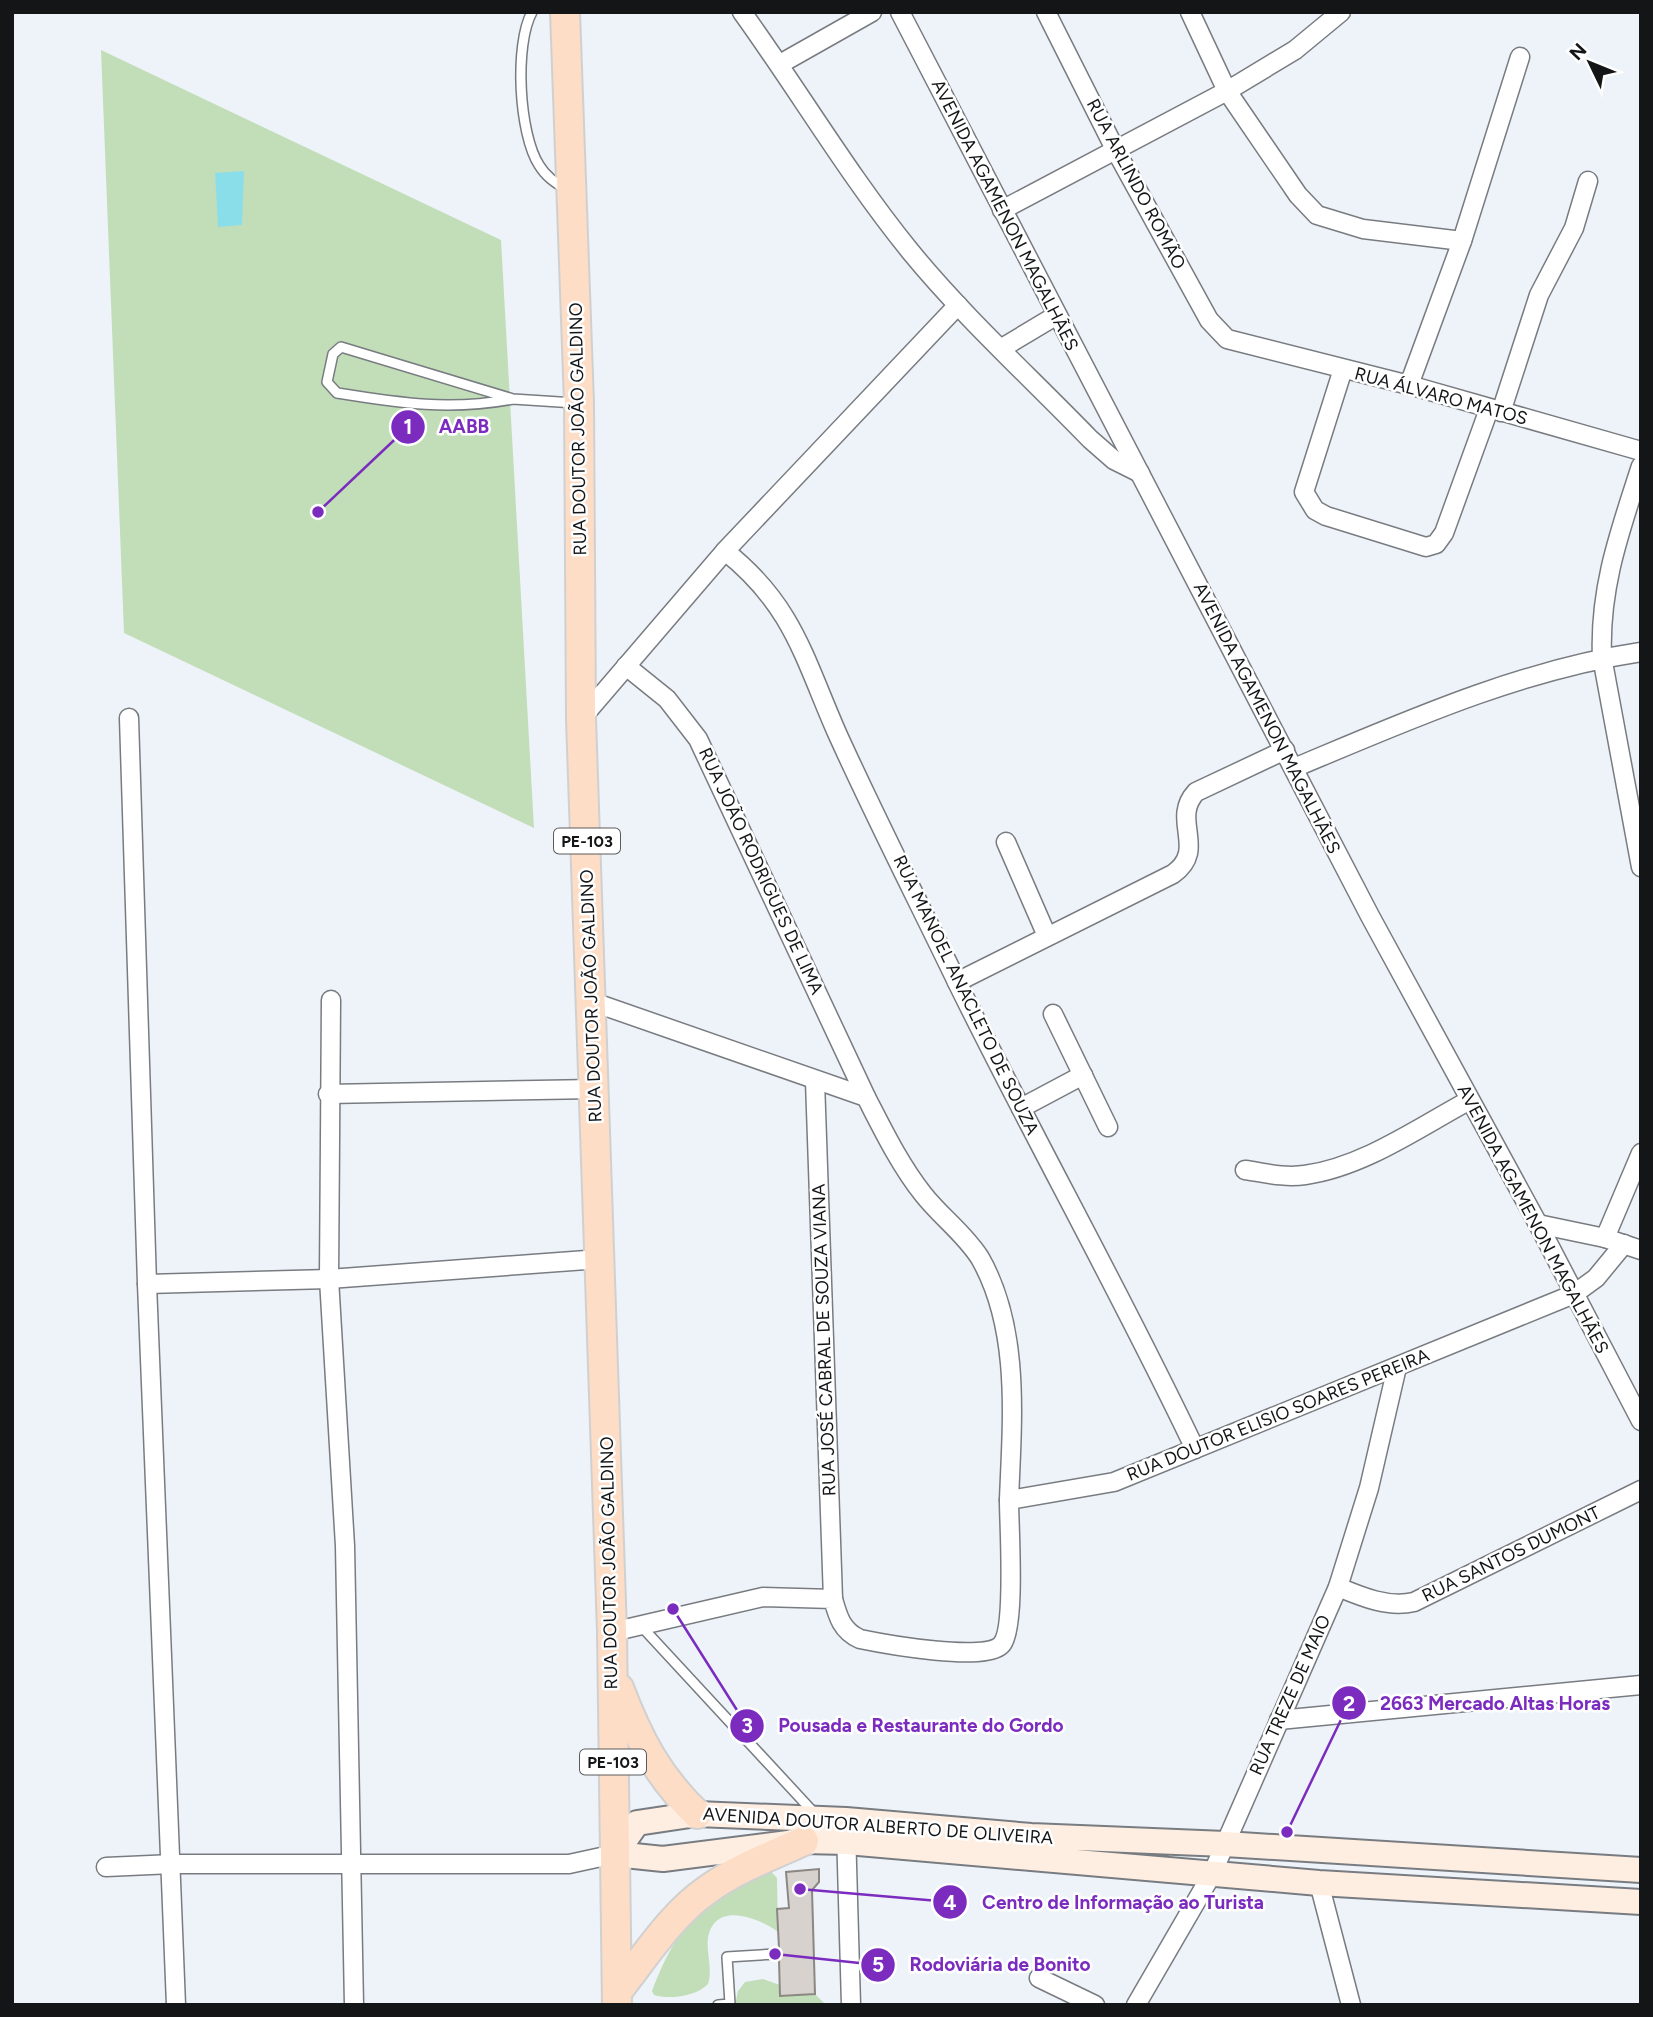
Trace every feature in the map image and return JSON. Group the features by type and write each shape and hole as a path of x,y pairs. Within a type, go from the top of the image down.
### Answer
{"main road":[{"name":"RUA DOUTOR JOÃO GALDINO","path":"565,12 579,404 581,719 587,809 590,1001 612,1632 617,1998"},
{"path":"611,1669 637,1735 652,1762 671,1789 697,1814"},
{"path":"617,1998 687,1906 735,1872 812,1830"}],"street":[{"path":"742,12 876,208 958,305 1090,439 1114,460 1140,473"},
{"path":"780,64 872,12"},
{"name":"AVENIDA AGAMENON MAGALHÃES","path":"900,12 1468,1101 1538,1224 1641,1421"},
{"name":"RUA ARLINDO ROMÃO","path":"1046,12 1116,151 1209,320 1227,339 1239,344"},
{"path":"1190,12 1227,90 1298,195 1317,215 1363,229 1462,241"},
{"path":"1002,210 1227,90 1294,50 1341,12"},
{"path":"1409,385 1462,241 1520,57"},
{"path":"1343,369 1304,492 1308,502 1326,516 1426,547 1436,544 1444,533 1495,411 1539,295 1574,228 1588,181"},
{"path":"581,719 725,551 958,305"},
{"path":"1002,348 1057,315"},
{"name":"RUA ÁLVARO MATOS","path":"1239,344 1409,385 1641,451"},
{"path":"1641,466 1604,589 1601,624 1602,657 1641,867"},
{"name":"RUA MANOEL ANACLETO DE SOUZA","path":"725,551 768,590 785,616 837,733 957,982 1137,1328 1195,1449"},
{"path":"1294,768 1447,705 1602,657 1641,652"},
{"name":"RUA JOÃO RODRIGUES DE LIMA","path":"626,666 667,699 698,739 866,1097 918,1187 969,1243 993,1287 1007,1343 1013,1415 1009,1500"},
{"path":"129,718 147,1283 173,1864 176,2005"},
{"path":"957,982 1182,867 1190,849 1184,811 1186,802 1196,792 1285,750"},
{"path":"1006,842 1047,936"},
{"path":"331,1000 328,1094 329,1279 345,1546 354,2005"},
{"path":"590,1001 866,1097"},
{"path":"1054,1014 1108,1127"},
{"path":"1021,1108 1083,1075"},
{"name":"RUA JOSÉ CABRAL DE SOUZA VIANA","path":"815,1081 833,1599"},
{"path":"328,1094 594,1089"},
{"path":"1245,1170 1303,1175 1331,1170 1378,1149 1468,1101"},
{"path":"1605,1238 1641,1153"},
{"path":"1538,1224 1605,1238 1633,1247"},
{"name":"RUA DOUTOR ELISIO SOARES PEREIRA","path":"1009,1500 1114,1482 1574,1294 1633,1247"},
{"path":"147,1283 329,1279 600,1259"},
{"name":"RUA TREZE DE MAIO","path":"1136,2005 1212,1874 1338,1587 1369,1488 1397,1367"},
{"name":"RUA SANTOS DUMONT","path":"1338,1587 1385,1603 1401,1605 1414,1602 1641,1490"},
{"path":"612,1632 763,1597 833,1599 848,1634 860,1639 993,1652 1002,1645 1009,1626 1009,1500"},
{"path":"1279,1720 1641,1685"},
{"name":"AVENIDA DOUTOR ALBERTO DE OLIVEIRA","path":"812,1830 663,1859 615,1854 637,1822 697,1814 812,1830 1030,1847 1212,1874 1641,1902"},
{"path":"846,1831 850,2005"},
{"name":"AVENIDA DOUTOR ALBERTO DE OLIVEIRA","path":"1030,1847 1225,1844 1641,1870"},
{"path":"106,1867 173,1864 569,1864 615,1854"},
{"path":"1319,1883 1351,2005"},
{"path":"1039,1978 1095,2005"}],"lane":[{"path":"532,12 522,35 524,113 530,146 549,179 571,193"},
{"path":"513,398 477,406 427,407 337,393 327,382 333,354 341,348 513,398 579,404"},
{"path":"642,1627 812,1830"},
{"path":"718,2005 730,2004 727,1957 775,1954"}],"green space":[{"path":"101,50 501,240 534,828 124,633"},
{"path":"768,1868 777,1878 778,1932 760,1922 738,1915 719,1919 712,1926 708,1938 708,1984 683,1996 654,1995 652,1991 662,1967 683,1930 695,1916 726,1892"},
{"path":"763,1979 780,1985 781,1996 815,1994 826,2005 735,2005 738,1991 745,1982"}],"water":[{"path":"244,171 242,225 218,227 215,173"}],"building":[{"path":"819,1869 819,1882 812,1890 815,1994 780,1996 779,1960 782,1954 779,1948 777,1909 789,1908 786,1872"}],"place":[{"name":"AABB","path":"318,512"},
{"name":"Pousada e Restaurante do Gordo","path":"673,1609"},
{"name":"2663 Mercado Altas Horas","path":"1287,1832"},
{"name":"Centro de Informação ao Turista","path":"800,1889"},
{"name":"Rodoviária de Bonito","path":"775,1954"}]}
